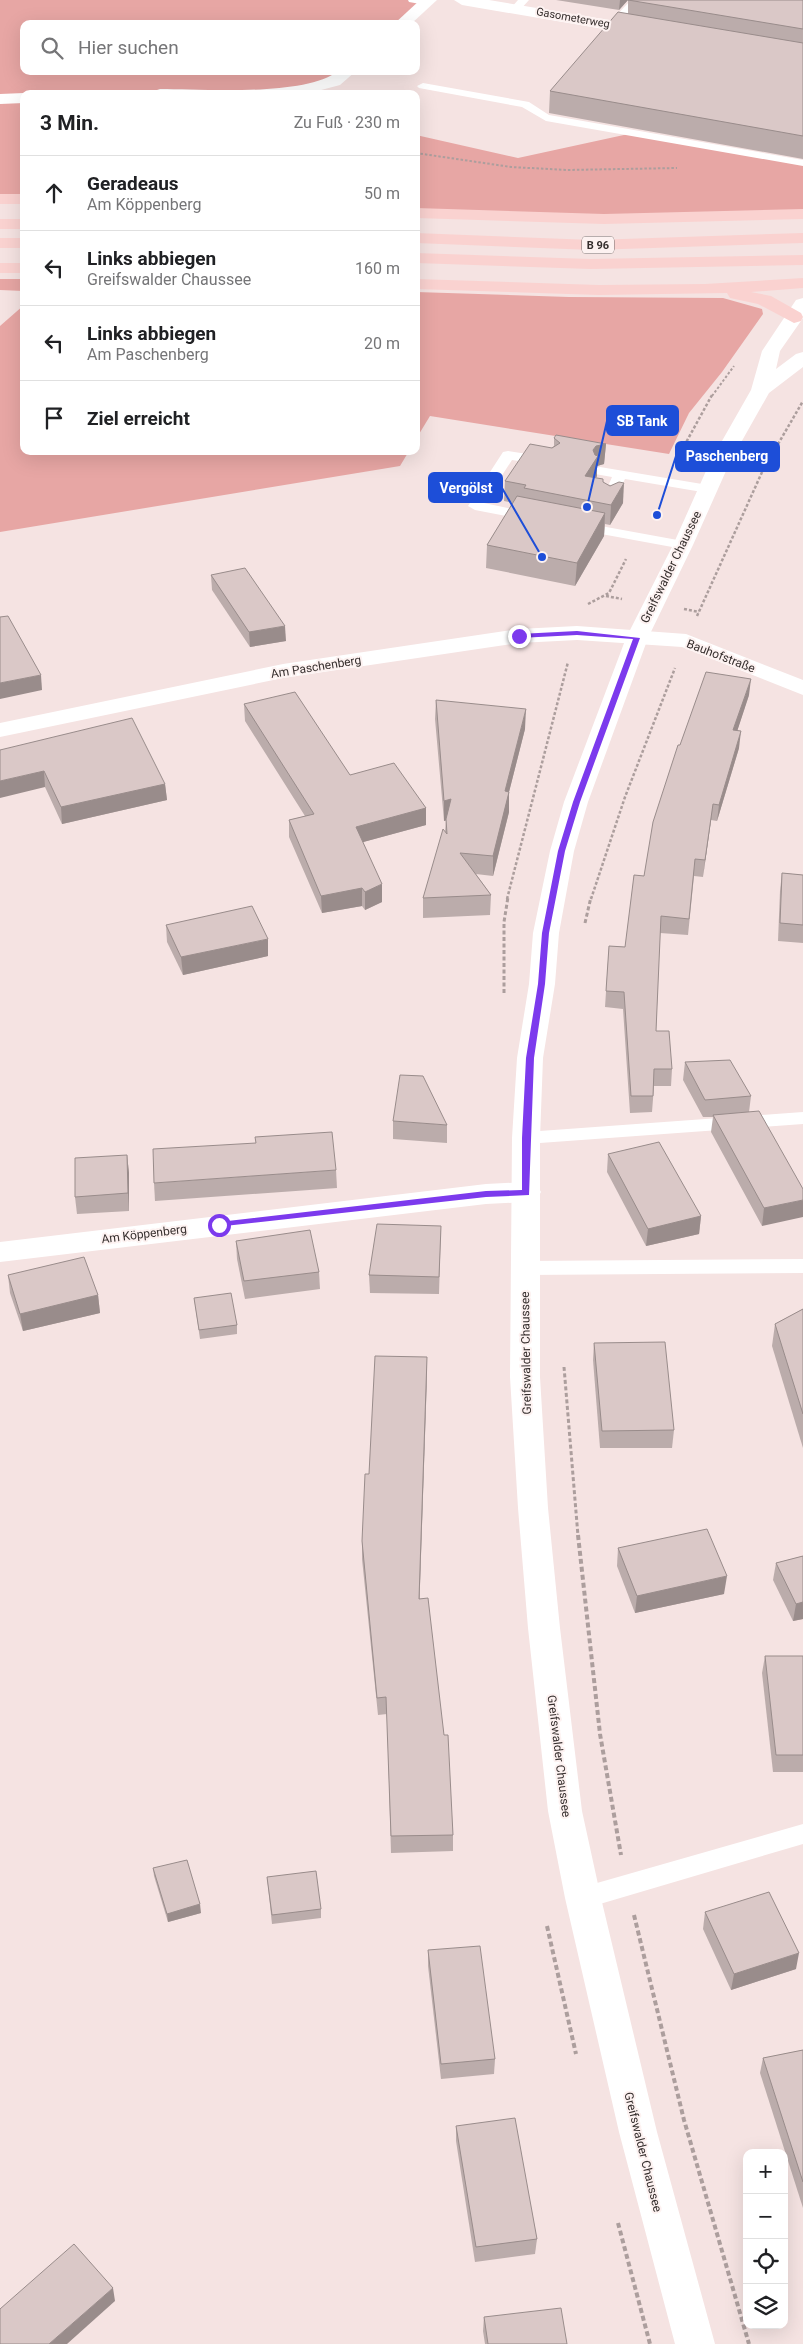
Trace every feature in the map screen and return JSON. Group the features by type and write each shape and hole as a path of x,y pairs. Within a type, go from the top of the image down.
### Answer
{"highway":[{"path":"0,199 20,199"},
{"path":"420,213 604,219 803,214"},
{"path":"0,224 20,224"},
{"name":"B 96","path":"420,238 593,245 803,238"},
{"path":"0,243 20,243"},
{"name":"B 96","path":"420,258 591,264 803,260"},
{"path":"0,268 20,268"},
{"path":"420,284 599,290 705,289 803,283"},
{"path":"705,289 764,300 799,311"}],"main road":[{"name":"Gasometerweg","path":"462,0 520,4 613,25 661,33"},
{"path":"405,20 422,1"},
{"path":"297,90 334,82 343,75"},
{"path":"0,99 20,98"},
{"name":"Greifswalder Chaussee","path":"694,2344 638,2132 583,1898 565,1811 543,1619 533,1508 525,1377 526,1138 530,1058 542,984 546,933 562,851 576,802 637,638 683,544 720,462 761,390 771,351 799,311"},
{"name":"Greifswalder Chaussee","path":"761,390 803,358"},
{"name":"Am Paschenberg","path":"0,730 283,671 519,636 577,633 637,638"},
{"name":"Bauhofstraße","path":"637,638 686,641 803,688"},
{"name":"Am Köppenberg","path":"0,1252 486,1194 526,1192"}],"lane":[{"path":"613,25 637,0"},
{"path":"423,86 525,104 546,118 803,163"},
{"path":"549,520 475,506 508,455 550,462"},
{"path":"600,471 708,489"},
{"path":"610,501 620,474"},
{"path":"567,524 597,524 683,544"},
{"path":"526,1138 803,1118"},
{"path":"525,1268 803,1266"},
{"path":"583,1898 803,1834"}],"path":[{"path":"420,154 512,167 549,169 685,168"},
{"path":"664,482 714,392 736,363"},
{"path":"584,926 593,890 625,797 686,641 763,470 803,401"},
{"path":"564,1365 584,1614 610,1798 627,1886 684,2120 749,2344"}],"shaded area":[{"path":"0,0 429,0 406,20 20,20 20,75 343,75 334,82 292,90 20,90 20,199 0,199"},
{"path":"633,133 803,163 803,214 742,216 420,213 420,136 518,158"},
{"path":"0,279 20,279 20,291 0,290"},
{"path":"420,292 569,297 723,298 762,309 763,314 722,372 689,413 669,454 430,416 420,432"},
{"path":"20,308 20,455 407,455 400,466 0,532 0,326"}],"building":[{"path":"628,0 803,0 803,29"},
{"path":"618,12 803,43 803,136 550,91"},
{"path":"556,435 606,444 596,446 593,450 595,455 598,456 585,476 603,479 603,482 610,486 619,482 624,483 611,505 524,488 526,485 505,481 530,444 552,448 560,443 554,438"},
{"path":"517,496 605,513 577,563 487,545"},
{"path":"245,568 285,626 249,632 211,575"},
{"path":"8,616 41,675 0,683 0,617"},
{"path":"706,672 751,679 733,730 741,731 719,805 713,804 705,860 695,859 689,919 661,916 656,1031 669,1031 672,1069 654,1069 653,1096 631,1096 624,992 606,991 609,946 625,947 634,875 644,876 653,822 678,745 680,745"},
{"path":"295,692 350,775 394,763 426,808 356,827 382,884 365,892 362,888 321,896 289,820 314,814 244,704"},
{"path":"436,700 526,709 505,791 509,792 493,856 460,853 491,895 423,898 443,829 447,834 446,819 451,799 444,801"},
{"path":"132,718 165,784 61,807 44,771 0,781 0,750"},
{"path":"782,873 803,875 803,925 780,923"},
{"path":"252,906 268,939 181,957 166,925"},
{"path":"730,1060 751,1096 705,1100 685,1062"},
{"path":"400,1075 423,1076 447,1125 393,1121"},
{"path":"759,1111 803,1189 803,1200 764,1208 713,1115"},
{"path":"332,1132 336,1170 154,1183 153,1149 256,1143 255,1137"},
{"path":"659,1142 701,1216 648,1229 608,1154"},
{"path":"127,1155 128,1193 75,1197 75,1158"},
{"path":"377,1224 441,1226 439,1277 369,1275"},
{"path":"310,1230 319,1272 244,1281 236,1241"},
{"path":"84,1257 98,1295 20,1314 8,1275"},
{"path":"231,1293 237,1325 199,1330 194,1298"},
{"path":"803,1309 803,1414 775,1324"},
{"path":"665,1342 674,1430 602,1431 594,1343"},
{"path":"375,1356 427,1357 419,1599 428,1598 444,1735 448,1735 453,1835 391,1836 386,1697 377,1698 362,1541 365,1474 369,1474"},
{"path":"707,1529 727,1576 637,1596 618,1548"},
{"path":"803,1556 803,1602 796,1604 776,1563"},
{"path":"765,1656 803,1656 803,1755 776,1755"},
{"path":"187,1860 200,1904 167,1914 153,1868"},
{"path":"316,1871 321,1909 272,1915 267,1877"},
{"path":"769,1892 799,1953 734,1974 705,1912"},
{"path":"480,1946 495,2059 441,2064 428,1950"},
{"path":"803,2050 803,2182 763,2058"},
{"path":"515,2118 537,2239 476,2247 456,2126"},
{"path":"74,2244 113,2288 49,2344 0,2344 0,2309"},
{"path":"561,2308 567,2344 488,2344 484,2317"}],"place":[{"name":"SB Tank","path":"587,507"},
{"name":"Paschenberg","path":"657,515"},
{"name":"Vergölst","path":"542,557"}],"route":[{"path":"219,1225 486,1194 526,1192 526,1138 530,1058 542,984 546,933 562,851 576,802 637,638 577,633 519,636"}]}
